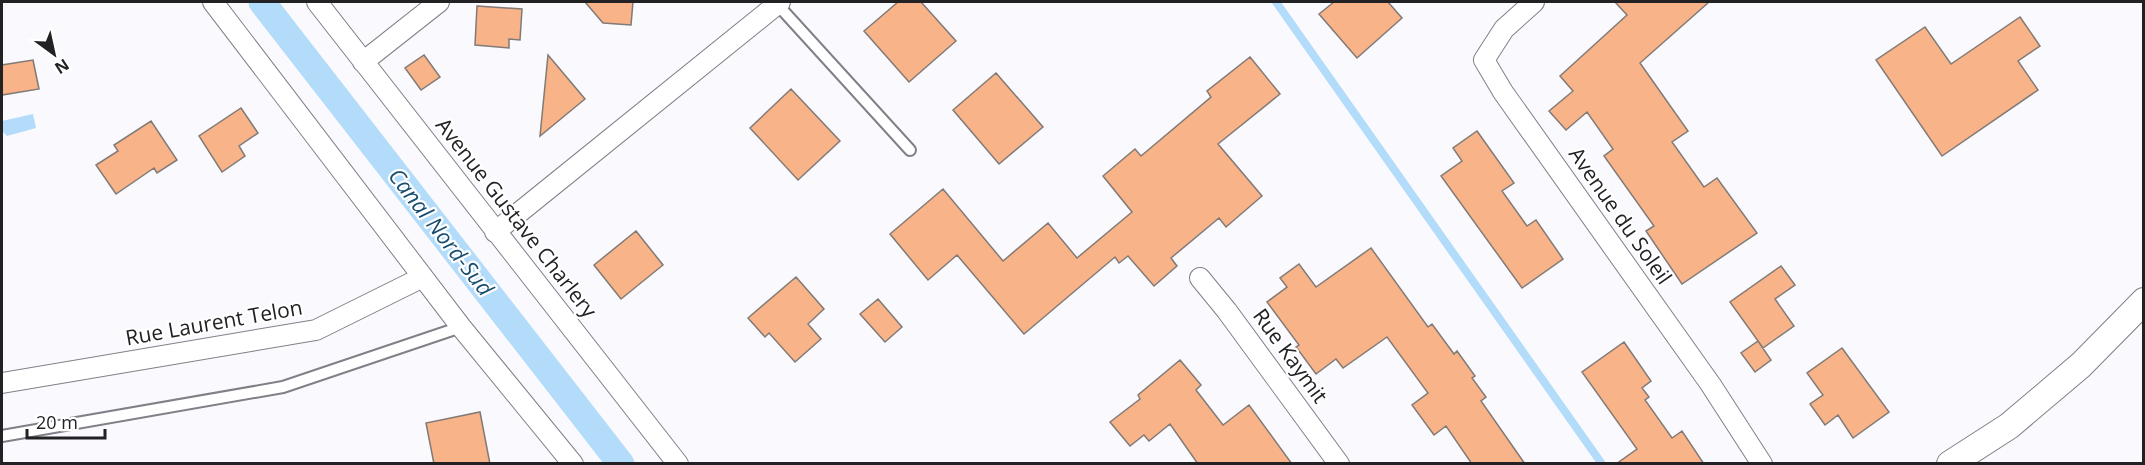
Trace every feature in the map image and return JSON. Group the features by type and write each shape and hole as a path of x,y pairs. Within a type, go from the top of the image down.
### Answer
{"street":[{"path":"213,2 566,461"},
{"name":"Avenue Gustave Charlery","path":"316,2 678,464"},
{"path":"363,62 440,2"},
{"name":"Avenue du Soleil","path":"1534,2 1504,29 1484,60 1503,92 1711,385 1762,464"},
{"path":"495,232 779,3"},
{"name":"Rue Laurent Telon","path":"2,383 316,330 423,277"},
{"name":"Rue Kaymit","path":"1200,278 1340,464"},
{"path":"1950,464 2009,426 2080,365 2144,301"}],"lane":[{"path":"779,3 910,150"},
{"path":"2,436 283,387 461,327"}],"water":[{"path":"33,114 36,128 7,136 2,131 2,121"}],"building":[{"path":"585,2 633,2 631,25 603,23"},
{"path":"898,2 921,2 956,41 909,82 864,31"},
{"path":"1334,2 1388,2 1402,18 1357,58 1319,14"},
{"path":"1615,2 1709,2 1640,63 1688,131 1672,142 1704,187 1717,178 1757,233 1682,284 1646,231 1654,226 1604,156 1613,149 1587,112 1566,130 1549,111 1573,91 1560,76 1627,15"},
{"path":"477,6 522,9 520,40 509,39 509,48 475,45"},
{"path":"2020,17 2040,46 2018,61 2038,90 1942,156 1876,60 1925,27 1951,64"},
{"path":"424,55 440,77 421,90 405,68"},
{"path":"548,55 585,99 540,136"},
{"path":"1250,57 1280,94 1218,144 1262,196 1226,227 1219,218 1171,258 1177,266 1154,286 1128,256 1119,263 1115,257 1024,334 957,255 928,280 890,234 943,189 1003,261 1048,223 1077,258 1132,212 1103,176 1135,149 1141,156 1211,97 1207,91"},
{"path":"33,60 39,89 2,95 2,65"},
{"path":"996,73 1043,127 999,164 953,110"},
{"path":"791,89 840,141 798,180 750,128"},
{"path":"241,108 258,133 239,146 245,156 222,172 199,136"},
{"path":"151,121 177,160 157,173 154,168 116,194 96,165 118,151 114,145"},
{"path":"1477,131 1514,183 1502,191 1527,226 1536,220 1563,259 1522,288 1441,176 1462,161 1453,148"},
{"path":"636,231 663,265 621,299 594,265"},
{"path":"1371,248 1428,327 1432,324 1454,354 1457,351 1475,376 1472,378 1486,397 1481,401 1525,464 1472,464 1446,426 1434,435 1412,405 1428,393 1387,337 1343,368 1336,359 1316,374 1296,347 1299,345 1267,302 1287,287 1280,278 1299,264 1316,287"},
{"path":"1781,266 1795,285 1775,299 1794,326 1763,348 1730,302"},
{"path":"796,277 824,309 808,324 821,339 795,362 769,333 765,337 748,318"},
{"path":"878,299 902,327 885,342 860,314"},
{"path":"1758,341 1771,360 1755,372 1741,353"},
{"path":"1624,342 1651,381 1642,388 1649,397 1645,400 1672,438 1682,431 1704,464 1616,464 1637,449 1582,372"},
{"path":"1842,348 1889,412 1853,438 1838,415 1825,425 1810,404 1823,395 1807,373"},
{"path":"1180,360 1201,385 1196,390 1223,425 1249,405 1292,464 1198,464 1170,424 1149,441 1144,435 1130,446 1110,422 1140,399 1138,395"},
{"path":"480,412 490,464 434,464 426,423"}],"waterway":[{"name":"Canal Nord-Sud","path":"262,2 621,464"},
{"path":"1276,2 1602,464"}]}
